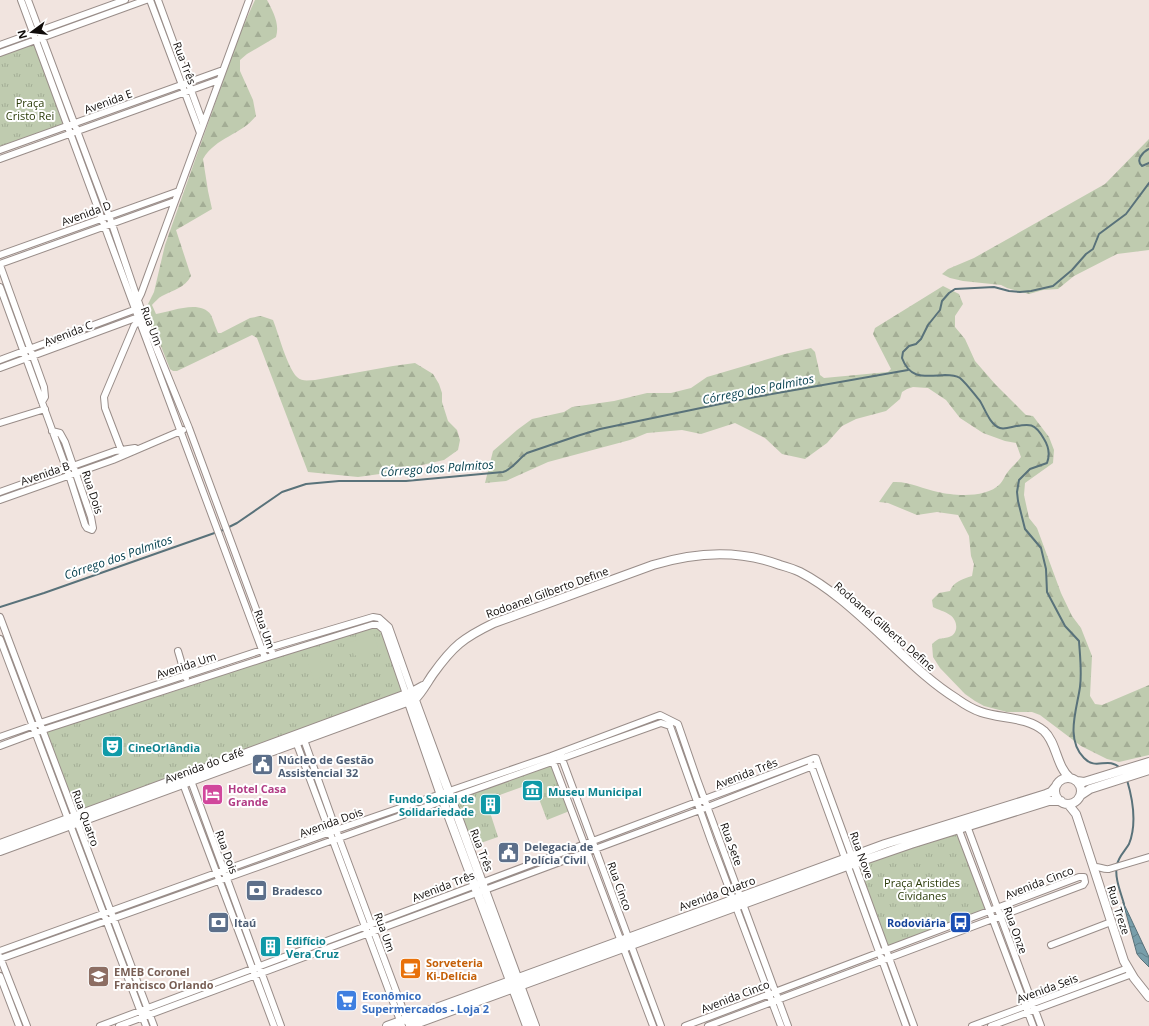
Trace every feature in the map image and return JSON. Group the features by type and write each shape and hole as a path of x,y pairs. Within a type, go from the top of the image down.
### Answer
{"main road":[{"name":"Rodoanel Gilberto Define","path":"410,697 424,686 443,659 460,642 479,630 494,623 668,560 702,554 740,555 776,564 799,572 818,584 842,601 931,681 956,699 981,712 1022,720 1039,728 1048,737 1064,771 1074,780"},
{"name":"Avenida do Café","path":"0,851 73,821 410,697"},
{"name":"Rua Três","path":"410,697 515,984 527,1026"},
{"name":"Rodoanel Gilberto Define","path":"1057,784 1060,778 1058,760"},
{"path":"1098,782 1086,791 1076,802 1064,803 1056,795 1057,784 1065,778 1084,782 1098,782 1133,771 1149,762"},
{"path":"1133,771 1149,770"},
{"path":"1074,780 1081,787 1080,797"},
{"name":"Avenida Quatro","path":"387,1026 406,1024 664,928 850,861 1006,810 1051,792 1057,784"},
{"name":"Rua Treze","path":"1080,797 1080,823"},
{"name":"Avenida Quatro","path":"1006,810 1049,801 1064,803"},
{"name":"Rua Treze","path":"1064,803 1076,814 1080,823 1122,955 1130,971 1149,997"},
{"name":"Avenida do Café","path":"0,844 73,821"},
{"name":"Rua Três","path":"515,984 535,1026"}],"street":[{"name":"Rua Um","path":"21,0 105,226 137,306"},
{"name":"Rua Um","path":"28,0 112,224 141,318 265,658"},
{"path":"0,45 125,0"},
{"path":"0,53 146,0"},
{"name":"Rua Três","path":"150,0 203,123"},
{"name":"Rua Três","path":"158,0 185,83"},
{"path":"137,306 203,123 250,0"},
{"name":"Avenida E","path":"0,150 223,70"},
{"name":"Avenida E","path":"0,159 219,80"},
{"name":"Rua Três","path":"188,91 200,133"},
{"path":"101,114 104,121"},
{"path":"14,145 17,153"},
{"name":"Avenida D","path":"0,255 179,191"},
{"name":"Avenida D","path":"0,265 175,201"},
{"name":"Rua Dois","path":"0,265 44,387 45,397 42,402"},
{"name":"Rua Dois","path":"0,287 52,431 69,475 84,525 86,528 92,530 91,517 62,436 60,433 52,431"},
{"name":"Avenida C","path":"0,360 24,352 137,306"},
{"name":"Rua Um","path":"141,318 189,428 273,656"},
{"path":"122,452 105,408 104,397 134,326 141,318"},
{"name":"Avenida C","path":"0,368 141,318"},
{"path":"0,423 44,409"},
{"name":"Avenida B","path":"0,492 66,468 141,447 189,428"},
{"name":"Avenida B","path":"0,500 76,473 122,452"},
{"name":"Rua Quatro","path":"0,617 43,730 104,917 146,1026"},
{"name":"Avenida Um","path":"0,737 32,725 262,650 370,618 379,622"},
{"name":"Rua Três","path":"379,622 389,627 410,697"},
{"name":"Avenida Um","path":"0,746 43,730 379,622"},
{"path":"0,640 8,638"},
{"name":"Rua Quatro","path":"0,640 35,733 73,821 154,1026"},
{"path":"178,651 188,684"},
{"name":"Avenida Dois","path":"0,951 226,878 332,841 551,756 561,756 667,722"},
{"name":"Rua Sete","path":"667,722 678,724 718,838 747,936 781,1026"},
{"name":"Rua Sete","path":"667,722 670,726 711,841 738,902 754,933 788,1026"},
{"name":"Rua Um","path":"299,738 372,924 406,1024"},
{"name":"Rua Um","path":"299,738 329,833 368,934 406,1024"},
{"path":"677,746 685,744"},
{"name":"Rua Cinco","path":"551,756 584,843 626,943 643,978 661,1026"},
{"name":"Avenida Dois","path":"111,915 216,873 336,830 553,762 561,756"},
{"name":"Rua Cinco","path":"561,756 596,848 636,980 653,1026"},
{"name":"Avenida Três","path":"100,1026 149,1012 255,976 368,934 584,843 593,841 812,759"},
{"name":"Rua Nove","path":"812,759 818,764 882,961 906,1026"},
{"name":"Rua Nove","path":"812,759 811,767 886,950 914,1026"},
{"name":"Avenida Três","path":"149,1012 259,965 365,926 588,852 818,764"},
{"path":"686,770 693,768"},
{"name":"Rua Dois","path":"186,779 226,878 281,1026"},
{"name":"Rua Dois","path":"186,779 216,873 274,1026"},
{"name":"Rua Onze","path":"966,823 1041,1026"},
{"name":"Rua Onze","path":"957,826 1033,1026"},
{"path":"711,841 718,838"},
{"path":"1094,867 1109,869 1149,856"},
{"name":"Avenida Cinco","path":"685,1026 1078,877 1084,877 1085,879 1083,885 708,1026"},
{"name":"Avenida Dois","path":"0,958 104,917"},
{"path":"1051,945 1111,922"},
{"path":"747,936 754,933"},
{"path":"0,958 27,1026"},
{"path":"757,963 764,960"},
{"name":"Avenida Seis","path":"991,1026 1034,1006 1130,971"},
{"path":"0,976 19,1026"},
{"path":"815,976 818,984"},
{"path":"636,980 643,978"},
{"path":"645,1005 653,1002"},
{"name":"Avenida Seis","path":"972,1026 1027,1009"},
{"name":"Avenida Três","path":"119,1026 142,1014"}],"green space":[{"path":"255,0 267,0 272,9 277,27 276,37 247,54 240,60 240,71 253,100 256,116 243,128 215,146 203,159 212,209 176,230 191,276 182,286 161,297 152,305 156,314 193,307 206,310 211,315 218,333 221,333 250,318 261,316 273,320 293,372 299,379 303,380 315,380 415,363 433,374 439,384 442,393 442,402 448,421 457,430 460,440 458,450 444,460 387,473 358,477 308,472 257,338 252,335 177,371 170,369 151,321 147,306 154,292 165,245 240,33"},
{"name":"Praça Cristo Rei","path":"36,40 68,126 0,150 0,53"},
{"path":"1149,139 1149,250 1117,254 1074,276 1058,289 1043,290 1029,294 1001,285 963,281 950,278 942,274 948,269 974,258 1105,184"},
{"path":"943,286 959,294 963,304 955,316 955,327 965,339 975,361 995,384 1026,415 1033,416 1049,437 1054,450 1053,463 1025,483 1024,495 1029,518 1037,528 1061,593 1072,616 1081,628 1092,656 1090,696 1095,704 1102,705 1149,685 1149,755 1119,762 1107,759 1081,746 1040,715 1032,712 1007,712 984,706 965,694 940,668 933,657 932,644 939,639 952,635 956,630 956,623 953,617 946,612 933,607 932,600 939,593 950,591 959,581 972,576 974,564 971,556 969,536 958,515 937,512 917,515 888,503 879,502 893,482 905,483 932,491 962,495 987,492 994,489 1002,482 1021,457 1016,443 1005,441 983,433 960,418 946,400 928,388 913,387 907,389 902,392 900,399 886,411 856,419 842,426 827,443 805,459 782,454 765,438 735,423 701,434 682,430 647,433 630,440 548,462 506,481 485,483 493,451 517,430 532,419 564,412 572,407 614,401 647,393 671,393 691,388 707,377 785,354 811,348 815,352 820,375 824,378 888,372 891,369 873,334 875,328"},
{"path":"380,626 405,694 76,812 46,732 203,682 265,659 334,637"},
{"path":"374,635 378,648 354,656 350,642"},
{"path":"320,660 325,676 314,680 308,664"},
{"path":"553,762 572,810 547,820 533,783 486,800 498,837 469,847 451,798"},
{"name":"Praça Aristides Cividanes","path":"959,830 990,911 886,950 854,864"}],"water":[{"path":"1123,902 1149,957 1149,967 1137,954"}],"waterway":[{"path":"1149,149 1142,154 1139,161 1142,166 1149,163"},
{"path":"1120,768 1111,763 1098,764 1088,762 1078,750 1075,742 1074,724 1081,676 1079,641 1065,626 1047,592 1046,569 1041,548 1025,529 1018,501 1017,492 1019,480 1030,469 1047,463 1049,454 1046,442 1035,427 1023,425 1000,428 993,424 980,401 960,378 951,375 919,375 909,370 902,358 903,352 909,346 916,344 921,339 928,325 940,310 942,301 955,289 994,287 1020,292 1053,286 1093,249 1099,234 1126,214 1149,183"},
{"name":"Córrego dos Palmitos","path":"0,607 223,530 237,523 282,492 306,484 339,481 406,481 503,472 510,469 527,453 600,429 744,399 908,370"},
{"path":"1124,904 1118,885 1116,870 1119,859 1129,844 1133,828 1133,812 1127,780"}],"place":[{"name":"CineOrlândia","path":"112,747"},
{"name":"Núcleo de Gestão Assistencial 32","path":"263,765"},
{"name":"Museu Municipal","path":"533,791"},
{"name":"Hotel Casa Grande","path":"213,794"},
{"name":"Fundo Social de Solidariedade","path":"490,804"},
{"name":"Delegacia de Polícia Civil","path":"508,852"},
{"name":"Bradesco","path":"256,890"},
{"name":"Itaú","path":"218,922"},
{"name":"Rodoviária","path":"961,922"},
{"name":"Edifício Vera Cruz","path":"270,946"},
{"name":"Sorveteria Ki-Delícia","path":"410,968"},
{"name":"EMEB Coronel Francisco Orlando","path":"98,977"},
{"name":"Econômico Supermercados - Loja 2","path":"347,1001"}]}
